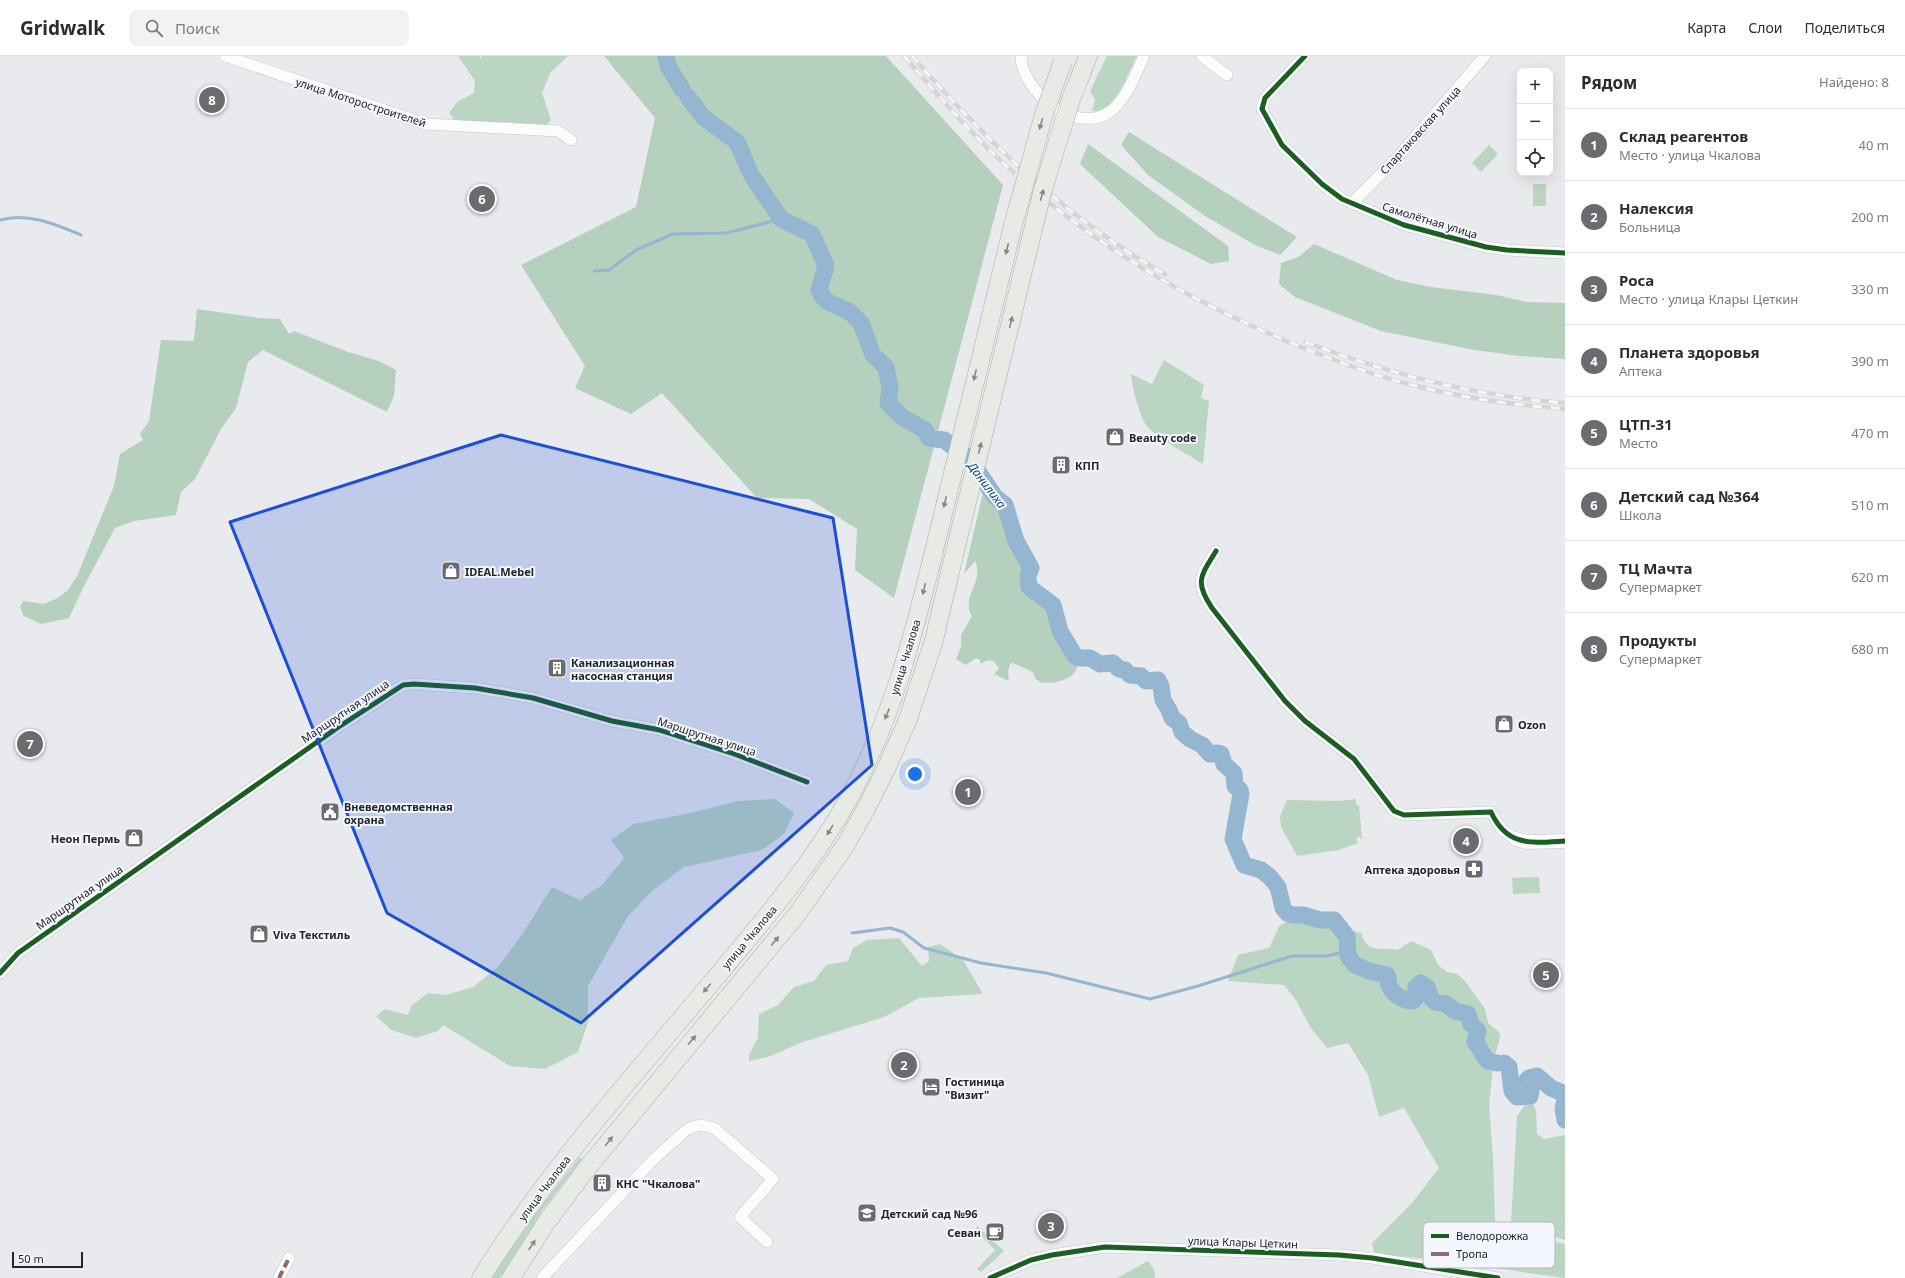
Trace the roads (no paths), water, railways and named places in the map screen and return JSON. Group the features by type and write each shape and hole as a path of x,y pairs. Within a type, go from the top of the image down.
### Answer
{"main road":[{"name":"улица Чкалова","path":"512,1277 546,1222 588,1167 798,913 845,846 888,765 908,719 934,640 1042,193 1071,99 1088,56"},
{"name":"улица Чкалова","path":"481,1278 572,1151 781,900 828,834 856,784 888,712 913,636 1013,225 1044,114 1064,58"}],"street":[{"name":"улица Моторостроителей","path":"224,56 426,124 558,132 571,140"},
{"path":"1021,56 1024,73 1040,95 1071,116 1088,119 1101,117 1118,104 1144,56"},
{"path":"1080,76 1094,56"},
{"path":"1202,56 1227,75"},
{"name":"Самолётная улица","path":"1305,56 1265,98 1262,109 1282,145 1327,188 1342,199 1404,225 1486,247 1507,250 1565,253"},
{"name":"Спартаковская улица","path":"1352,203 1394,161 1485,56"},
{"path":"1216,551 1200,582 1204,594 1212,608 1285,701 1305,721 1354,759 1394,811 1404,815 1491,812 1502,830 1516,839 1527,842 1565,841"},
{"name":"Маршрутная улица","path":"0,973 18,953 336,728 403,685 414,684 475,688 533,698 612,721 670,733 756,761 807,782"},
{"path":"542,1278 653,1160 684,1131 701,1125 714,1128 773,1179 740,1217 767,1242"},
{"name":"улица Клары Цеткин","path":"990,1278 1031,1260 1052,1255 1106,1247 1339,1255 1423,1266"},
{"path":"278,1278 289,1258"},
{"name":"улица Клары Цеткин","path":"1435,1268 1498,1278"}],"waterway":[{"name":"Данилиха","path":"666,56 668,66 682,89"},
{"name":"Данилиха","path":"688,97 703,117 737,142 749,170"},
{"name":"Данилиха","path":"752,176 781,219 812,234 826,266 819,290 828,302 850,312 861,323 873,355 886,367 890,388 888,403 902,417 925,430 929,438 944,440 969,458 995,497 1005,505 1016,541 1031,568 1028,576 1029,587 1053,605 1060,631 1075,656 1078,658 1090,658 1100,664 1113,663 1119,669 1125,670 1130,675 1141,676 1146,681 1158,680 1161,686 1163,700 1172,718 1179,723 1182,732 1190,739 1202,745 1210,754 1221,754 1224,764 1234,773 1235,786 1240,790 1241,794 1233,839 1244,865 1261,870 1270,877 1278,887 1283,908 1287,913 1293,915 1303,915 1320,920 1334,920 1347,937 1348,956 1355,965 1369,971 1387,975 1390,988 1398,996 1405,1000 1413,1001 1416,997 1416,987 1421,983 1427,987 1431,998 1435,1002 1446,1004 1455,1011 1468,1014 1471,1024 1478,1031 1475,1042 1488,1061 1497,1063"},
{"path":"0,220 20,217 31,218 51,223 81,235"},
{"path":"594,271 609,270 636,250 673,234 726,233 781,219"},
{"path":"852,933 890,928 903,932 924,948 981,963 1046,973 1150,999 1198,986 1292,956 1327,956 1348,951"},
{"name":"Данилиха","path":"1504,1063 1509,1067 1512,1091 1517,1097 1530,1096 1531,1091 1527,1080 1537,1076 1551,1088 1565,1094"},
{"name":"Данилиха","path":"1565,1100 1563,1109 1565,1120"}],"railway":[{"path":"904,56 975,135 1005,165 1053,206 1086,231 1121,254 1193,297 1268,333 1306,349 1385,378 1431,390 1469,397 1507,403 1565,409"},
{"path":"912,56 940,88 999,148 1061,203 1094,229 1165,274"},
{"path":"1305,342 1368,364 1433,382 1498,395 1565,403"}],"place":[{"name":"Продукты","path":"212,100"},
{"name":"Детский сад №364","path":"482,199"},
{"name":"Beauty code","path":"1115,437"},
{"name":"КПП","path":"1061,465"},
{"name":"IDEAL.Mebel","path":"451,571"},
{"name":"Канализационная насосная станция","path":"557,668"},
{"name":"Ozon","path":"1504,724"},
{"name":"ТЦ Мачта","path":"30,744"},
{"name":"Склад реагентов","path":"968,792"},
{"name":"Вневедомственная охрана","path":"330,812"},
{"name":"Неон Пермь","path":"134,838"},
{"name":"Планета здоровья","path":"1466,841"},
{"name":"Аптека здоровья","path":"1474,869"},
{"name":"Viva Текстиль","path":"259,934"},
{"name":"ЦТП-31","path":"1546,975"},
{"name":"Налексия","path":"904,1065"},
{"name":"Гостиница \"Визит\"","path":"931,1087"},
{"name":"КНС \"Чкалова\"","path":"602,1183"},
{"name":"Детский сад №96","path":"867,1213"},
{"name":"Роса","path":"1051,1226"},
{"name":"Севан","path":"995,1232"}]}
